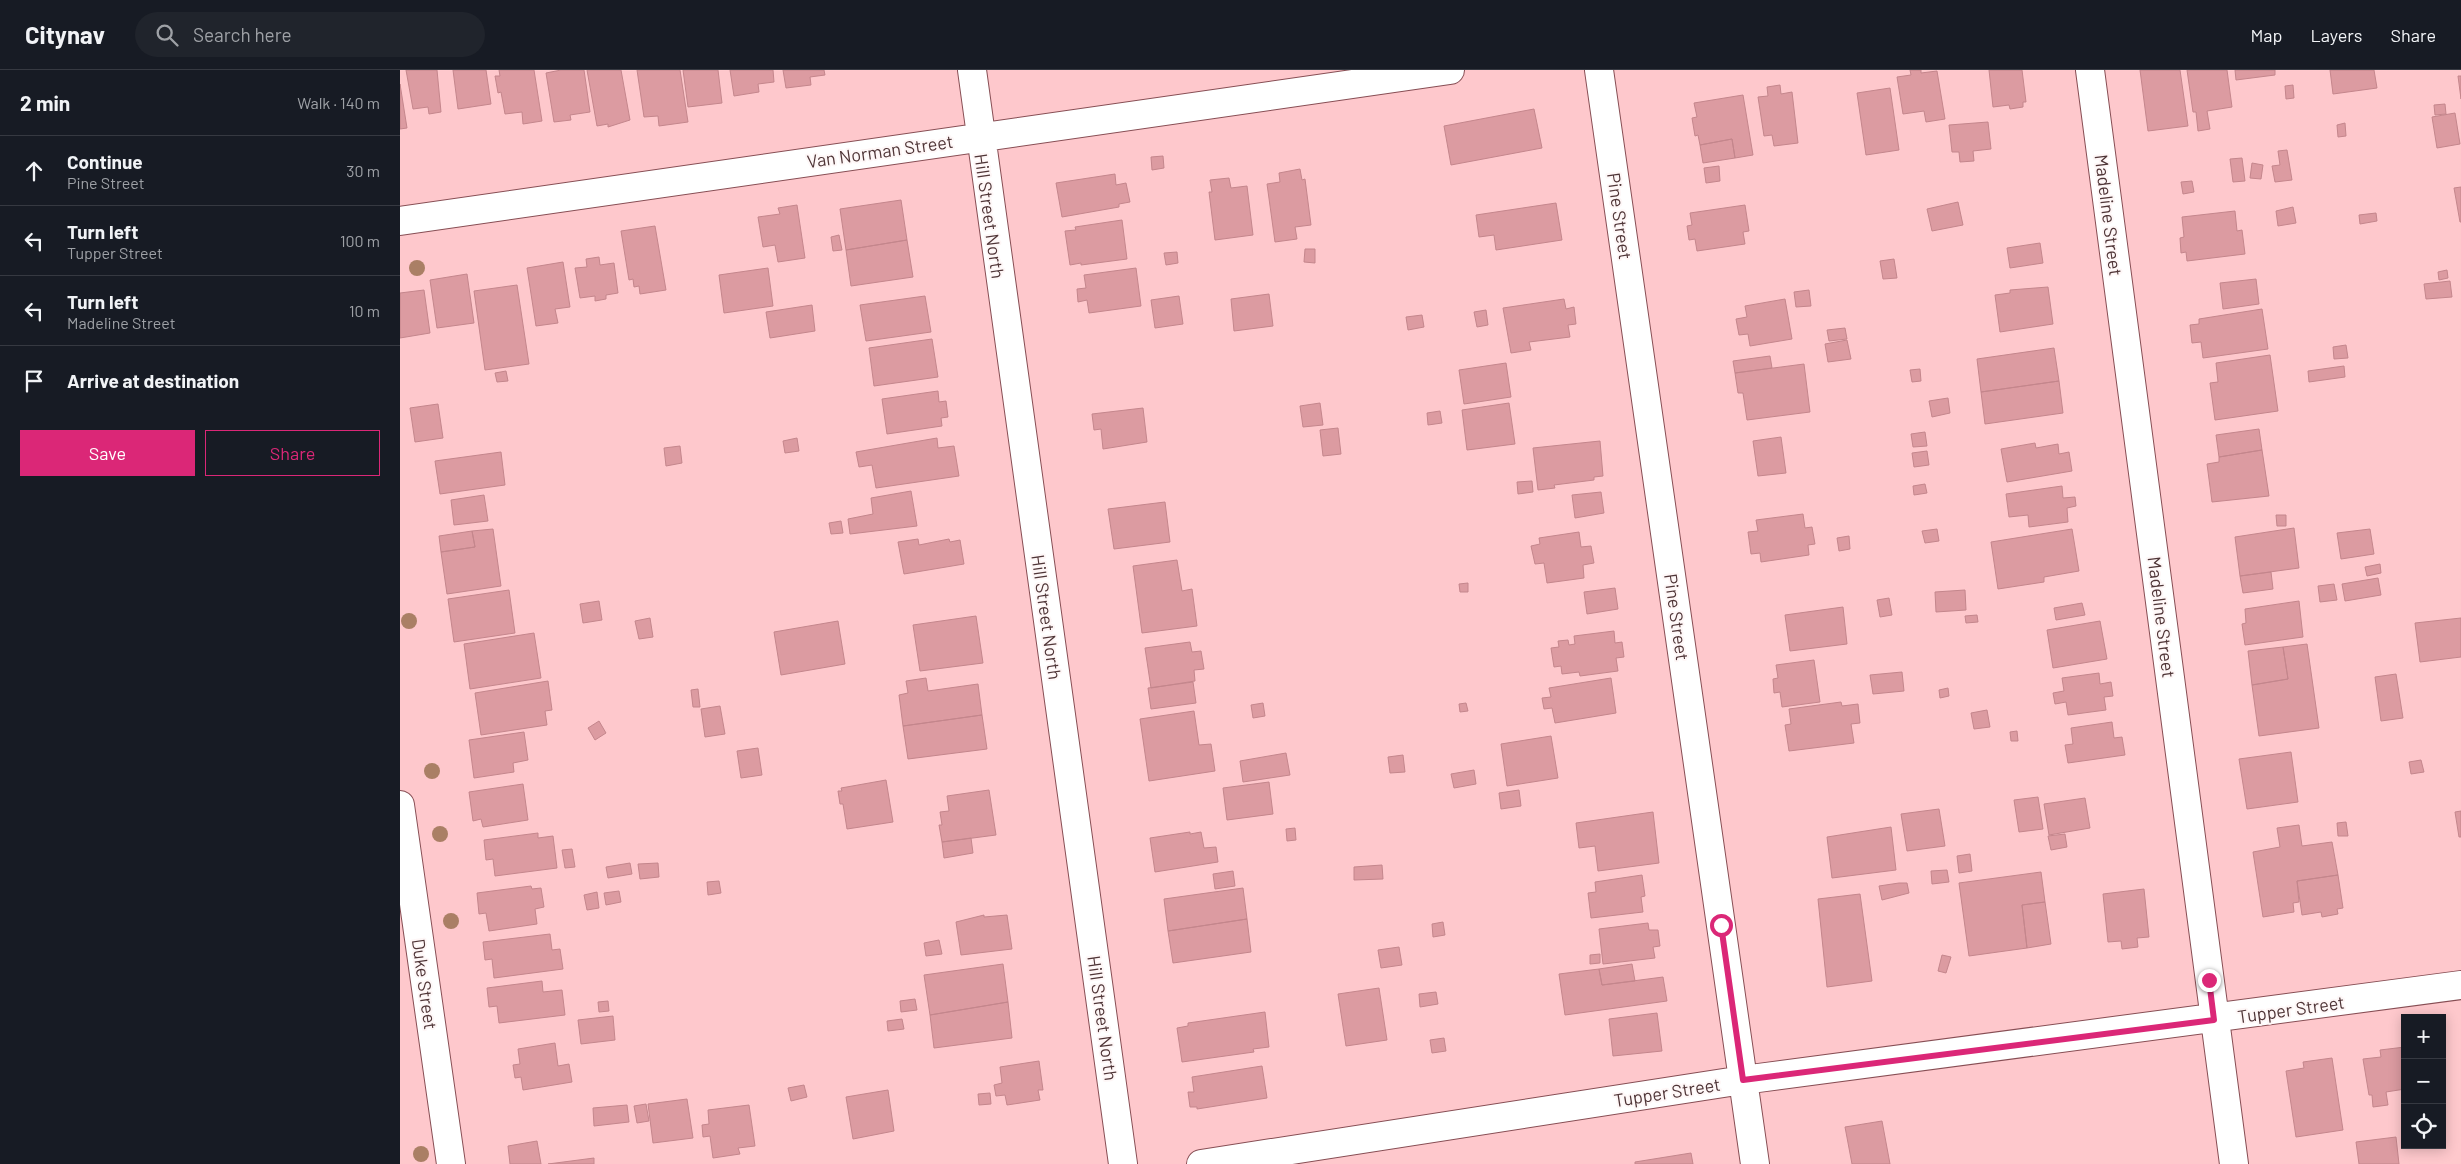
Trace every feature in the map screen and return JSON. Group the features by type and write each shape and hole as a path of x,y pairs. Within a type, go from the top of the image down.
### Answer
{"street":[{"name":"Hill Street North","path":"972,70 979,136 1123,1164"},
{"name":"Van Norman Street","path":"400,221 979,136 1450,70"},
{"name":"Pine Street","path":"1599,70 1755,1164"},
{"name":"Madeline Street","path":"2090,70 2234,1164"},
{"name":"Duke Street","path":"400,805 451,1164"},
{"name":"Tupper Street","path":"1201,1164 1743,1080 2214,1020 2461,985"}],"building":[{"path":"406,70 437,70 441,112 429,114 428,107 413,109"},
{"path":"453,70 486,70 491,104 458,109"},
{"path":"499,70 534,70 542,121 523,124 522,112 505,114 501,92 498,93 495,76 500,76"},
{"path":"561,70 584,70 590,112 570,115 571,120 554,122 546,73"},
{"path":"587,70 621,70 630,120 608,127 608,124 597,126"},
{"path":"637,70 680,70 688,122 659,126 658,116 644,117"},
{"path":"683,70 718,70 722,103 688,107"},
{"path":"730,70 773,70 774,82 758,84 759,92 734,96"},
{"path":"783,70 824,70 825,75 810,77 811,85 786,88"},
{"path":"1910,70 1921,70 1921,73 1937,71 1945,119 1926,122 1924,111 1903,114 1897,77 1911,75"},
{"path":"1989,70 2022,70 2026,102 2023,102 2023,107 2010,109 2009,105 1993,107"},
{"path":"2140,70 2180,70 2188,126 2148,131"},
{"path":"2187,70 2227,70 2232,107 2207,111 2210,129 2198,131 2196,112 2193,112"},
{"path":"2235,70 2275,70 2275,75 2236,80"},
{"path":"2330,70 2374,70 2377,88 2333,94"},
{"path":"2458,76 2461,76 2461,99"},
{"path":"400,84 407,128 400,129"},
{"path":"1780,85 1781,94 1792,92 1798,143 1774,146 1772,135 1764,136 1758,97 1768,96 1767,87"},
{"path":"2293,85 2294,98 2286,99 2285,86"},
{"path":"1890,88 1899,150 1866,155 1857,93"},
{"path":"1743,95 1753,155 1735,158 1732,139 1700,145 1698,135 1695,136 1692,118 1697,117 1694,103"},
{"path":"2445,104 2446,114 2435,115 2434,105"},
{"path":"1534,109 1542,148 1451,165 1444,126"},
{"path":"2455,113 2460,144 2437,148 2432,117"},
{"path":"1988,122 1991,149 1973,151 1974,161 1960,162 1959,152 1952,152 1949,125"},
{"path":"2345,123 2346,136 2338,137 2337,125"},
{"path":"1732,139 1735,158 1703,163 1700,145"},
{"path":"2287,150 2292,180 2275,182 2272,166 2280,165 2278,151"},
{"path":"1163,156 1164,168 1152,170 1151,157"},
{"path":"2242,158 2245,181 2233,182 2230,159"},
{"path":"2252,163 2263,165 2261,179 2250,178"},
{"path":"1719,166 1720,181 1706,183 1704,168"},
{"path":"1300,169 1302,180 1305,179 1311,225 1295,227 1297,239 1275,242 1267,184 1280,182 1279,173"},
{"path":"1115,174 1116,185 1126,183 1130,202 1119,204 1119,207 1062,217 1056,183"},
{"path":"1229,178 1231,188 1247,186 1253,235 1215,240 1209,192 1212,192 1210,180"},
{"path":"2192,181 2194,192 2183,194 2181,182"},
{"path":"2461,187 2461,222 2460,222 2454,188"},
{"path":"901,200 907,240 846,250 840,209"},
{"path":"1958,202 1963,225 1932,231 1927,209"},
{"path":"1556,203 1562,240 1496,250 1494,235 1479,237 1476,215"},
{"path":"797,205 805,258 778,262 775,245 763,247 758,217 780,214 778,208"},
{"path":"1745,205 1749,231 1743,232 1745,244 1697,251 1695,239 1689,240 1687,226 1692,225 1690,213"},
{"path":"2293,207 2296,223 2278,226 2276,211"},
{"path":"2235,211 2237,231 2242,230 2245,254 2187,261 2186,252 2181,253 2180,238 2184,237 2182,217"},
{"path":"2376,213 2377,221 2360,224 2359,215"},
{"path":"1122,220 1127,259 1070,265 1065,231 1076,230 1075,227"},
{"path":"655,226 666,290 640,294 639,286 634,287 633,279 629,280 621,231"},
{"path":"839,235 842,250 833,251 831,237"},
{"path":"907,240 913,277 851,286 846,250"},
{"path":"2040,243 2043,263 2010,268 2007,248"},
{"path":"1305,249 1315,249 1315,263 1304,262"},
{"path":"1177,252 1178,263 1166,265 1164,253"},
{"path":"599,257 600,265 614,263 618,293 606,295 606,299 595,301 595,296 580,298 575,268 587,267 586,259"},
{"path":"1894,259 1897,278 1883,279 1880,261"},
{"path":"563,262 570,307 555,309 558,323 536,326 527,268"},
{"path":"768,268 773,306 724,313 719,275"},
{"path":"1136,268 1141,306 1089,313 1087,300 1078,302 1077,289 1086,288 1084,275"},
{"path":"2447,270 2448,278 2439,280 2438,272"},
{"path":"467,274 474,323 437,328 430,280"},
{"path":"2256,279 2259,304 2223,309 2220,283"},
{"path":"2450,281 2452,297 2426,299 2424,284"},
{"path":"517,285 529,364 485,370 474,291"},
{"path":"2048,287 2053,324 2000,332 1995,295 2010,293 2010,290"},
{"path":"424,290 430,333 400,338 400,293"},
{"path":"1809,290 1811,306 1796,307 1794,292"},
{"path":"1269,294 1273,326 1234,331 1231,299"},
{"path":"925,296 931,332 866,341 860,305"},
{"path":"1179,296 1183,324 1155,328 1151,300"},
{"path":"1564,299 1566,309 1574,307 1576,324 1568,325 1570,337 1529,342 1531,350 1511,353 1503,308"},
{"path":"1785,299 1792,339 1750,346 1748,334 1739,335 1736,319 1747,317 1745,306"},
{"path":"812,305 815,331 770,338 766,312"},
{"path":"2262,309 2268,349 2203,358 2201,342 2192,343 2190,325 2199,324 2199,319"},
{"path":"1486,310 1488,325 1477,327 1474,312"},
{"path":"1422,315 1424,327 1408,330 1406,317"},
{"path":"1845,328 1847,339 1829,341 1827,330"},
{"path":"932,339 938,377 874,386 869,348"},
{"path":"1847,340 1851,359 1828,362 1825,344"},
{"path":"2346,345 2348,358 2334,359 2333,347"},
{"path":"2054,348 2059,381 1981,392 1977,359"},
{"path":"2270,355 2278,411 2215,420 2210,383 2218,382 2216,363"},
{"path":"1770,356 1772,368 1735,373 1733,361"},
{"path":"1506,363 1511,397 1464,404 1459,370"},
{"path":"1804,364 1810,412 1747,420 1743,393 1738,393 1735,373"},
{"path":"2344,366 2345,377 2309,382 2308,371"},
{"path":"1920,369 1921,381 1912,382 1910,370"},
{"path":"506,371 508,381 497,382 495,373"},
{"path":"2059,381 2063,413 1985,424 1981,392"},
{"path":"938,391 939,402 946,401 948,417 941,418 942,426 887,434 882,399"},
{"path":"1948,398 1950,413 1932,417 1929,401"},
{"path":"1320,403 1323,425 1303,427 1300,406"},
{"path":"1509,403 1515,444 1467,450 1462,410"},
{"path":"438,404 443,438 415,442 410,408"},
{"path":"1143,408 1147,442 1103,449 1101,429 1094,430 1092,414"},
{"path":"1440,411 1442,423 1428,425 1427,413"},
{"path":"1338,428 1341,454 1323,456 1320,430"},
{"path":"2259,429 2262,450 2219,457 2216,435"},
{"path":"1925,432 1927,446 1913,447 1911,434"},
{"path":"1781,437 1786,473 1758,476 1753,441"},
{"path":"797,438 799,451 785,453 783,441"},
{"path":"937,438 938,448 954,446 959,476 876,488 872,465 859,467 856,452"},
{"path":"1600,441 1603,476 1594,477 1594,480 1554,485 1555,488 1538,490 1533,448"},
{"path":"2035,443 2036,448 2058,444 2059,454 2069,452 2072,471 2007,482 2001,449"},
{"path":"680,446 682,463 666,466 664,448"},
{"path":"2262,450 2269,496 2212,502 2207,464 2219,462 2219,457"},
{"path":"1927,451 1929,465 1914,467 1912,453"},
{"path":"501,452 505,485 440,494 435,461"},
{"path":"1532,481 1533,492 1518,494 1517,482"},
{"path":"1925,484 1927,493 1914,495 1913,486"},
{"path":"2062,486 2063,498 2075,497 2076,506 2067,508 2068,522 2029,527 2028,515 2009,517 2006,494"},
{"path":"911,491 917,526 850,534 848,519 873,514 871,498"},
{"path":"1601,492 1604,513 1575,518 1572,495"},
{"path":"484,495 488,521 454,525 451,500"},
{"path":"1165,502 1170,542 1114,549 1108,509"},
{"path":"1803,514 1805,528 1812,527 1815,544 1808,545 1809,555 1761,562 1760,553 1751,554 1748,532 1758,531 1756,520"},
{"path":"2276,515 2286,515 2286,526 2277,526"},
{"path":"841,521 843,533 831,534 829,523"},
{"path":"2294,528 2299,568 2240,576 2235,537"},
{"path":"493,529 501,586 447,594 441,552 475,547 472,531"},
{"path":"1937,529 1939,541 1925,543 1922,531"},
{"path":"2072,529 2079,571 2044,577 2044,582 1998,589 1991,542"},
{"path":"2370,529 2374,554 2341,559 2337,533"},
{"path":"472,531 475,547 441,552 439,536"},
{"path":"1579,532 1581,547 1591,546 1594,563 1583,565 1584,578 1547,583 1544,563 1535,564 1531,546 1540,544 1539,538"},
{"path":"1849,536 1850,549 1839,551 1837,538"},
{"path":"918,539 919,545 949,539 950,542 960,540 964,564 904,574 898,542"},
{"path":"1177,560 1182,591 1192,589 1197,626 1142,633 1133,566"},
{"path":"2380,564 2381,573 2367,576 2365,567"},
{"path":"2271,572 2273,589 2243,593 2240,576"},
{"path":"2378,578 2381,595 2345,601 2342,584"},
{"path":"1468,583 1468,592 1460,592 1459,584"},
{"path":"2334,584 2337,600 2320,602 2318,586"},
{"path":"1615,588 1618,609 1587,614 1584,592"},
{"path":"509,590 515,633 454,642 448,599"},
{"path":"1965,590 1966,610 1936,612 1935,592"},
{"path":"1889,598 1892,615 1880,617 1877,600"},
{"path":"599,601 602,620 583,623 580,604"},
{"path":"2299,601 2303,637 2245,645 2242,624 2246,623 2245,609"},
{"path":"2082,603 2085,615 2056,620 2054,608"},
{"path":"1843,607 1847,644 1790,651 1785,615"},
{"path":"1977,615 1978,622 1966,623 1965,616"},
{"path":"976,616 983,663 920,671 913,625"},
{"path":"650,618 653,637 639,639 635,621"},
{"path":"2461,618 2461,657 2420,662 2415,623"},
{"path":"838,621 845,664 781,675 774,632"},
{"path":"2100,621 2107,659 2053,668 2047,630"},
{"path":"1614,631 1615,643 1622,642 1624,657 1616,658 1618,671 1580,676 1579,672 1562,674 1561,666 1554,667 1551,648 1559,647 1558,641 1568,640 1569,645 1575,644 1574,636"},
{"path":"534,633 541,678 470,689 464,644"},
{"path":"1190,642 1192,652 1201,651 1204,669 1194,670 1195,681 1151,688 1145,648"},
{"path":"2307,644 2319,728 2259,736 2252,685 2288,679 2283,647"},
{"path":"2283,647 2288,679 2252,685 2248,651"},
{"path":"1814,660 1820,702 1782,707 1780,692 1774,693 1773,679 1778,678 1776,665"},
{"path":"1902,672 1904,691 1873,694 1870,675"},
{"path":"2099,673 2100,684 2111,682 2113,696 2104,697 2106,710 2068,715 2066,702 2055,704 2053,693 2064,691 2062,678"},
{"path":"2396,674 2403,718 2381,721 2375,677"},
{"path":"926,678 928,691 978,684 982,715 903,726 899,695 908,693 906,681"},
{"path":"1611,678 1616,713 1555,723 1552,708 1544,709 1542,698 1551,697 1549,688"},
{"path":"548,681 552,710 545,711 547,725 481,735 475,693"},
{"path":"1193,682 1196,703 1151,709 1148,688"},
{"path":"1948,688 1949,696 1940,698 1939,690"},
{"path":"698,689 700,707 693,707 691,690"},
{"path":"1841,702 1842,706 1858,704 1860,723 1851,724 1854,743 1789,751 1785,725 1791,724 1789,709"},
{"path":"1263,703 1265,716 1253,718 1251,705"},
{"path":"1466,703 1468,711 1460,712 1459,704"},
{"path":"720,706 725,734 705,737 701,709"},
{"path":"1987,710 1990,727 1974,729 1971,713"},
{"path":"1194,711 1199,745 1211,744 1215,771 1149,781 1140,719"},
{"path":"982,715 987,749 908,759 903,726"},
{"path":"599,721 606,733 595,740 588,728"},
{"path":"2112,722 2114,738 2122,737 2125,755 2068,763 2065,745 2073,744 2071,728"},
{"path":"2017,731 2018,741 2011,741 2010,732"},
{"path":"524,732 528,760 513,763 514,772 474,778 469,740"},
{"path":"1551,736 1558,778 1507,786 1501,744"},
{"path":"758,748 762,775 741,778 737,751"},
{"path":"2291,752 2298,802 2247,809 2239,759"},
{"path":"1286,753 1290,775 1243,782 1240,761"},
{"path":"1403,755 1405,772 1390,773 1388,757"},
{"path":"2421,760 2424,772 2411,774 2409,762"},
{"path":"1474,770 1476,784 1454,788 1451,774"},
{"path":"886,780 893,822 847,829 843,804 840,804 838,791 842,791 841,788"},
{"path":"1269,782 1273,814 1227,820 1223,788"},
{"path":"523,784 528,820 483,827 481,819 473,821 469,792"},
{"path":"989,790 996,835 942,842 939,825 942,825 940,812 949,811 947,796"},
{"path":"1519,790 1521,806 1501,809 1499,793"},
{"path":"2038,797 2043,829 2019,832 2014,800"},
{"path":"2085,798 2090,828 2049,835 2044,804"},
{"path":"1939,809 1945,846 1907,851 1901,814"},
{"path":"2461,811 2461,837 2459,837 2455,812"},
{"path":"1653,812 1659,863 1598,871 1595,846 1579,848 1576,823"},
{"path":"2346,822 2348,836 2338,836 2337,823"},
{"path":"2299,825 2302,846 2332,842 2338,875 2297,881 2299,902 2293,903 2294,912 2263,917 2253,852 2280,847 2277,828"},
{"path":"1891,827 1896,870 1832,878 1827,837"},
{"path":"1295,828 1296,840 1287,841 1286,829"},
{"path":"1190,832 1190,834 1201,832 1204,848 1216,847 1218,862 1155,872 1150,838"},
{"path":"538,833 538,838 553,836 557,868 495,876 493,859 486,860 484,840"},
{"path":"2065,834 2067,847 2051,850 2048,836"},
{"path":"971,838 973,853 944,858 942,842"},
{"path":"572,849 575,867 565,868 562,850"},
{"path":"1970,854 1972,871 1959,873 1957,856"},
{"path":"630,863 632,874 608,878 606,867"},
{"path":"658,863 659,877 640,879 638,864"},
{"path":"1382,865 1383,879 1354,880 1354,867"},
{"path":"1947,870 1949,882 1932,884 1931,871"},
{"path":"1233,871 1235,886 1215,889 1213,874"},
{"path":"2041,872 2045,902 2022,905 2027,948 1969,956 1959,883"},
{"path":"1642,875 1645,896 1641,897 1643,912 1591,918 1588,893 1596,892 1595,882"},
{"path":"2338,875 2343,908 2337,909 2338,914 2322,917 2321,912 2302,915 2297,881"},
{"path":"719,881 721,893 708,895 707,882"},
{"path":"1907,883 1909,893 1882,900 1879,886"},
{"path":"531,886 532,889 541,888 544,907 535,909 537,924 489,931 486,913 479,914 477,893"},
{"path":"1243,888 1247,919 1168,931 1164,899"},
{"path":"2144,889 2149,937 2137,938 2138,947 2122,949 2121,941 2108,942 2103,894"},
{"path":"619,891 621,902 606,905 604,893"},
{"path":"597,892 599,908 587,910 584,895"},
{"path":"1860,894 1872,981 1827,987 1818,899"},
{"path":"2045,902 2051,944 2027,948 2022,905"},
{"path":"984,915 984,917 1007,915 1012,949 961,955 956,922"},
{"path":"1247,919 1251,952 1173,963 1168,931"},
{"path":"1443,922 1445,935 1433,937 1432,924"},
{"path":"1648,923 1649,930 1658,930 1660,946 1653,947 1655,958 1603,964 1599,929"},
{"path":"550,934 552,950 560,949 563,969 494,978 492,959 485,960 483,942"},
{"path":"939,940 942,954 926,956 924,943"},
{"path":"1399,947 1402,965 1381,968 1378,950"},
{"path":"1600,954 1600,963 1590,964 1590,955"},
{"path":"1942,955 1951,957 1946,973 1938,971"},
{"path":"1003,964 1008,1002 930,1015 924,975"},
{"path":"1632,964 1635,981 1602,985 1599,969"},
{"path":"1599,969 1602,985 1663,977 1667,1001 1565,1015 1559,974"},
{"path":"542,981 543,992 562,990 565,1015 499,1023 497,1006 489,1007 487,988"},
{"path":"1379,988 1387,1040 1346,1046 1338,994"},
{"path":"1436,992 1438,1004 1420,1007 1419,994"},
{"path":"915,999 917,1010 901,1012 900,1001"},
{"path":"608,1001 609,1011 599,1012 598,1002"},
{"path":"1008,1002 1012,1038 934,1048 930,1015"},
{"path":"1265,1012 1269,1047 1253,1049 1254,1052 1182,1062 1177,1028 1188,1026 1188,1023"},
{"path":"1657,1013 1662,1051 1613,1056 1609,1019"},
{"path":"613,1016 615,1040 581,1044 578,1020"},
{"path":"902,1019 904,1029 888,1031 887,1021"},
{"path":"1444,1038 1446,1051 1432,1053 1430,1040"},
{"path":"555,1043 558,1066 569,1064 572,1082 523,1090 521,1077 515,1078 513,1065 520,1064 518,1049"},
{"path":"2401,1047 2401,1090 2386,1092 2388,1105 2373,1107 2363,1059 2381,1057 2380,1050"},
{"path":"2332,1058 2343,1130 2296,1137 2286,1071 2304,1068 2303,1062"},
{"path":"1039,1061 1043,1090 1038,1090 1040,1100 1007,1105 1005,1095 996,1096 994,1085 1002,1083 1000,1067"},
{"path":"1262,1066 1267,1098 1197,1109 1197,1107 1190,1107 1188,1092 1194,1092 1192,1077"},
{"path":"804,1085 807,1097 791,1101 788,1088"},
{"path":"888,1090 894,1131 853,1139 846,1097"},
{"path":"990,1093 991,1104 979,1105 978,1094"},
{"path":"687,1099 693,1138 653,1143 648,1104"},
{"path":"646,1104 649,1121 637,1123 634,1106"},
{"path":"627,1105 629,1122 594,1126 593,1108"},
{"path":"749,1105 755,1146 738,1148 740,1154 713,1158 710,1136 703,1137 702,1125 709,1124 708,1110"},
{"path":"1882,1121 1890,1164 1852,1164 1845,1127"},
{"path":"2396,1137 2399,1164 2359,1164 2356,1142"},
{"path":"537,1141 541,1164 510,1164 508,1146"},
{"path":"1691,1153 1693,1164 1635,1164 1635,1162"},
{"path":"594,1158 594,1164 548,1164"}],"route":[{"path":"1721,925 1743,1080 2214,1020 2209,980"}]}
